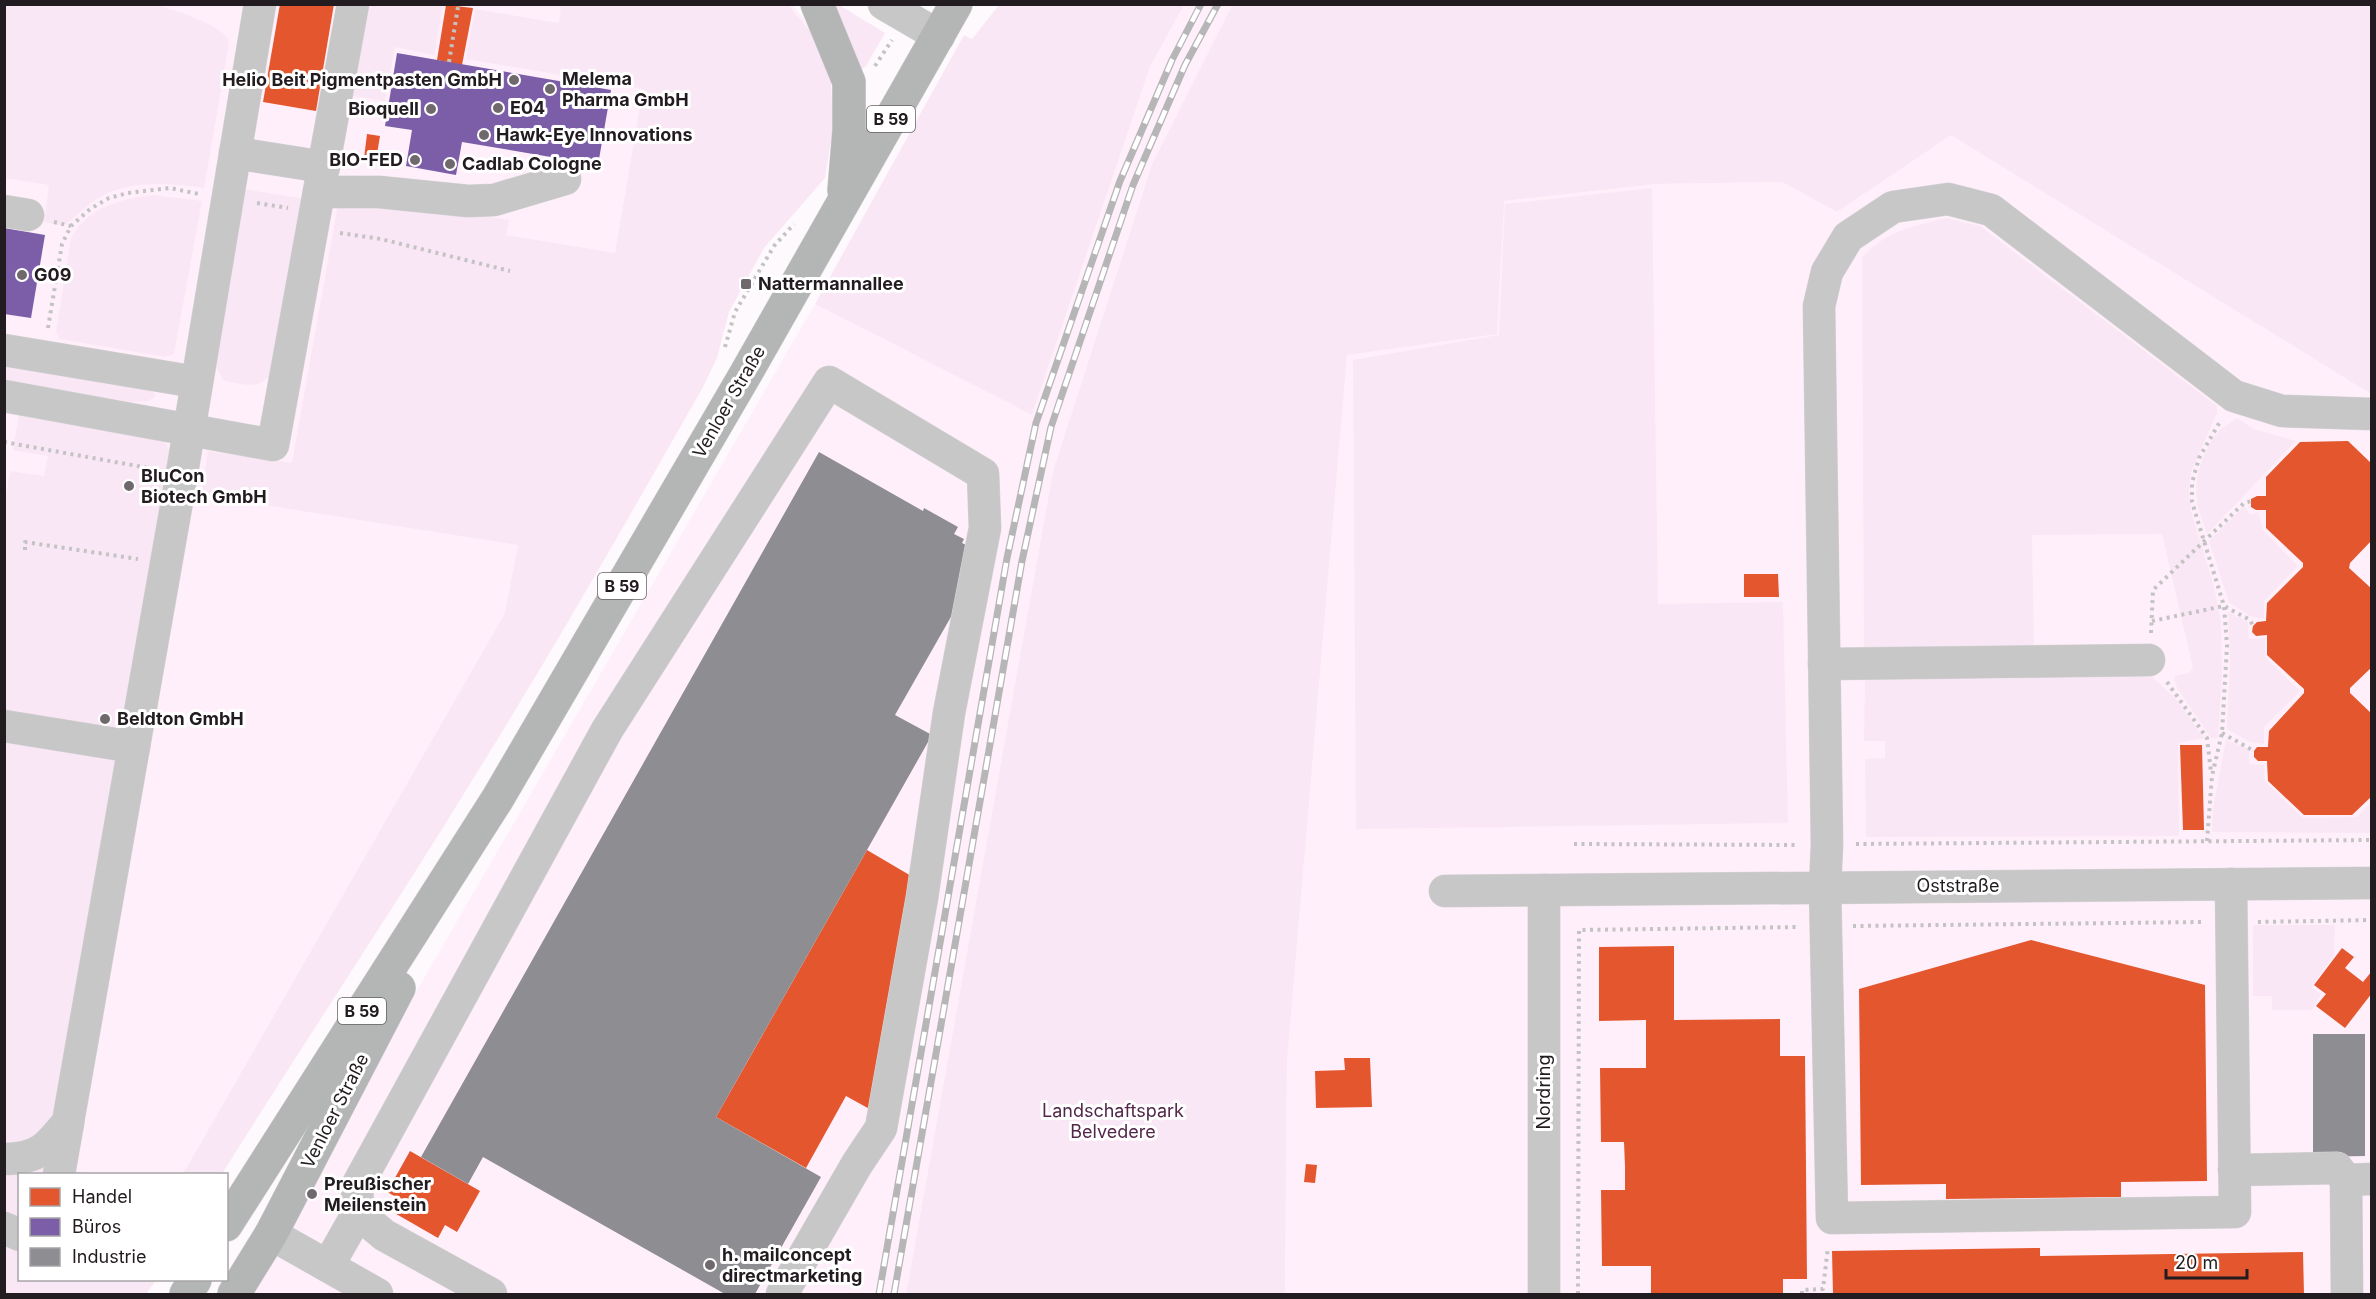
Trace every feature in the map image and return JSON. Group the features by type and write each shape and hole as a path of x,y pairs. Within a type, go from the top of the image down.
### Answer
{"main road":[{"path":"817,4 849,82 849,130 843,201"},
{"name":"Venloer Straße","path":"230,1219 498,798 745,375 956,4"},
{"name":"Venloer Straße","path":"234,1294 272,1234 498,798"},
{"path":"230,1219 272,1234"},
{"path":"186,1294 194,1281"}],"street":[{"path":"60,1173 182,473 260,4"},
{"path":"4,396 273,445 353,4"},
{"path":"895,11 939,36"},
{"path":"235,153 318,201 379,192 468,201 494,200 565,178"},
{"path":"2231,884 2235,1212 1832,1218 1825,888 1827,845 1819,306 1827,272 1848,237 1893,207 1948,199 1991,210 2234,396 2282,411 2372,414"},
{"path":"4,350 196,382"},
{"path":"328,1266 358,1213 357,1186 607,730 829,382 983,474 985,528 949,713 922,898 881,1128 857,1164 782,1294"},
{"path":"1824,664 2150,660"},
{"path":"4,726 134,747"},
{"name":"Oststraße","path":"1445,891 2372,883"},
{"name":"Nordring","path":"1544,890 1544,1294"},
{"path":"4,1158 24,1159 50,1146 68,1122"},
{"path":"2234,1170 2337,1168 2359,1179 2347,1294"},
{"path":"358,1213 384,1235 491,1294"},
{"path":"4,1228 18,1234"},
{"path":"272,1234 377,1294"}],"path":[{"path":"449,62 458,7"},
{"path":"849,82 868,76 895,11"},
{"path":"44,356 62,243 71,226 90,209 109,198 152,189 170,188 228,199 318,201 381,239 510,271"},
{"path":"2207,841 2212,776 2222,733 2227,646 2224,606 2206,541 2192,502 2192,483 2199,458 2234,396"},
{"path":"4,442 182,473"},
{"path":"2212,776 2207,738 2150,660 2153,590 2244,503 2252,501"},
{"path":"25,550 26,542 166,563"},
{"path":"2152,621 2224,606 2250,620 2253,626"},
{"path":"2222,733 2254,751"},
{"path":"1574,844 1827,845 2372,840"},
{"path":"1802,1294 1802,1290 1823,1289 1832,1218"}],"shaded area":[{"path":"5,5 792,5 821,46 200,1173 18,1173 19,1281 5,1294"},
{"path":"1184,5 1232,5 1152,164 1053,471 906,1294 250,1294 308,1178 815,304 1032,415 1150,67"},
{"path":"1951,134 2371,394 2371,1294 1285,1294 1287,1063 1347,354 1497,333 1503,201 1657,184 1782,182 1837,212"}],"green space":[{"path":"4,5 154,5 192,17 225,35 229,44 204,188 162,184 134,186 107,193 63,226 44,222 49,185 5,178"},
{"path":"367,5 443,5 434,55 395,47 385,101 353,96"},
{"path":"561,5 788,5 814,36 831,80 833,128 825,178 764,248 729,312 717,358 703,387 536,676 447,822 223,1173 184,1173 505,613 518,545 201,495 208,451 292,463 338,204 422,206 509,220 506,235 615,253 643,89 466,59 475,9 559,23"},
{"path":"829,5 839,5 885,33 866,66 859,71"},
{"path":"999,5 1184,5 1150,67 1032,415 815,304 964,35 972,39"},
{"name":"Landschaftspark Belvedere","path":"1232,5 2371,5 2371,394 1951,135 1837,212 1782,182 1657,184 1504,201 1497,334 1347,355 1287,1063 1285,1294 906,1294 1053,471 1152,164"},
{"path":"1652,188 1658,604 1783,602 1788,823 1356,829 1353,360 1499,335 1505,204"},
{"path":"244,189 305,199 273,372 262,382 251,385 224,381 214,363"},
{"path":"153,195 202,201 174,354 165,357 60,339 56,332 71,238 78,227 106,206"},
{"path":"1946,218 1980,226 2217,406 2217,413 2191,472 2189,490 2191,511 2214,586 2221,622 2222,677 2218,738 2211,738 2177,688 2174,676 2189,673 2193,668 2162,534 2032,535 2034,649 1864,651 1862,258 1890,235"},
{"path":"4,359 149,387 156,396 148,401 129,402 5,380"},
{"path":"19,414 164,440 171,454 122,738 5,719 5,502 10,471 44,476 48,456 13,450"},
{"path":"2237,418 2254,429 2296,441 2207,534 2197,497 2200,465 2215,436"},
{"path":"2244,506 2251,515 2258,512 2263,530 2298,566 2264,601 2264,619 2250,616 2229,602 2209,541"},
{"path":"2228,612 2248,622 2249,639 2265,638 2265,657 2300,691 2264,727 2264,744 2250,742 2227,729 2230,662"},
{"path":"2147,672 2176,699 2204,738 2178,743 2179,836 1866,837 1865,759 1885,758 1885,741 1864,741 1865,679 2008,679"},
{"path":"4,737 119,755 54,1119 28,1145 5,1141"},
{"path":"2226,740 2249,749 2249,764 2264,765 2265,781 2303,818 2357,817 2371,803 2371,833 2212,832 2213,808"},
{"path":"2253,925 2335,925 2334,955 2311,987 2321,994 2312,1010 2272,1010 2272,996 2253,996"},
{"path":"43,1164 88,1173 18,1173 18,1281 155,1281 146,1294 5,1294 4,1171"}],"building: Handel":[{"path":"280,4 334,4 316,111 263,102"},
{"path":"446,5 473,8 462,65 437,60"},
{"path":"367,134 380,136 376,160 364,158"},
{"path":"2348,441 2372,464 2372,540 2350,563 2349,568 2372,589 2372,667 2350,688 2350,693 2372,714 2372,796 2352,815 2304,815 2268,781 2267,761 2258,761 2254,757 2254,751 2257,747 2268,747 2269,731 2304,693 2304,689 2267,655 2267,635 2256,636 2252,632 2257,622 2266,621 2267,603 2303,567 2303,563 2266,528 2266,510 2256,510 2251,507 2251,499 2266,496 2266,477 2300,442"},
{"path":"1744,574 1778,574 1779,597 1744,597"},
{"path":"2180,745 2202,745 2204,830 2183,830"},
{"path":"867,850 918,880 875,1112 846,1096 806,1168 716,1117"},
{"path":"2031,940 2205,985 2207,1181 2121,1182 2121,1197 1946,1199 1946,1184 1861,1185 1859,989"},
{"path":"1674,946 1674,1020 1780,1019 1780,1056 1805,1056 1807,1279 1783,1279 1783,1294 1651,1294 1651,1266 1602,1266 1601,1190 1625,1190 1625,1166 1624,1142 1601,1142 1600,1068 1646,1068 1646,1020 1599,1021 1599,947"},
{"path":"2342,948 2354,957 2345,968 2363,982 2372,971 2372,993 2345,1028 2316,1006 2326,994 2314,985"},
{"path":"1344,1058 1370,1058 1372,1107 1316,1108 1315,1071 1345,1070"},
{"path":"410,1151 480,1191 457,1232 445,1225 438,1238 391,1211 398,1198 387,1192"},
{"path":"1306,1164 1317,1165 1315,1183 1304,1182"},
{"path":"2040,1248 2040,1256 2303,1252 2304,1294 1833,1294 1832,1251"}],"building: Büros":[{"name":"E04","path":"397,53 611,90 598,165 462,142 456,175 406,166 412,130 385,126"},
{"name":"G09","path":"4,228 45,235 31,318 4,314"}],"building: Industrie":[{"path":"819,452 923,511 924,508 958,527 954,534 964,539 962,543 968,546 956,608 895,715 932,735 716,1117 821,1177 755,1294 725,1294 483,1157 468,1184 421,1157"},
{"path":"2313,1034 2365,1034 2365,1156 2313,1157"}],"railway":[{"path":"879,1294 1007,558 1036,423 1120,181 1172,60 1201,4"},
{"path":"894,1294 1022,561 1051,427 1133,185 1185,65 1218,4"}],"place":[{"name":"Helio Beit Pigmentpasten GmbH","path":"514,80"},
{"name":"Melema Pharma GmbH","path":"550,89"},
{"name":"E04","path":"498,108"},
{"name":"Bioquell","path":"431,109"},
{"name":"Hawk-Eye Innovations","path":"484,135"},
{"name":"BIO-FED","path":"415,160"},
{"name":"Cadlab Cologne","path":"450,164"},
{"name":"G09","path":"22,275"},
{"name":"Nattermannallee","path":"746,284"},
{"name":"BluCon Biotech GmbH","path":"129,486"},
{"name":"Beldton GmbH","path":"105,719"},
{"name":"Preußischer Meilenstein","path":"312,1194"},
{"name":"h. mailconcept directmarketing","path":"710,1265"}]}
